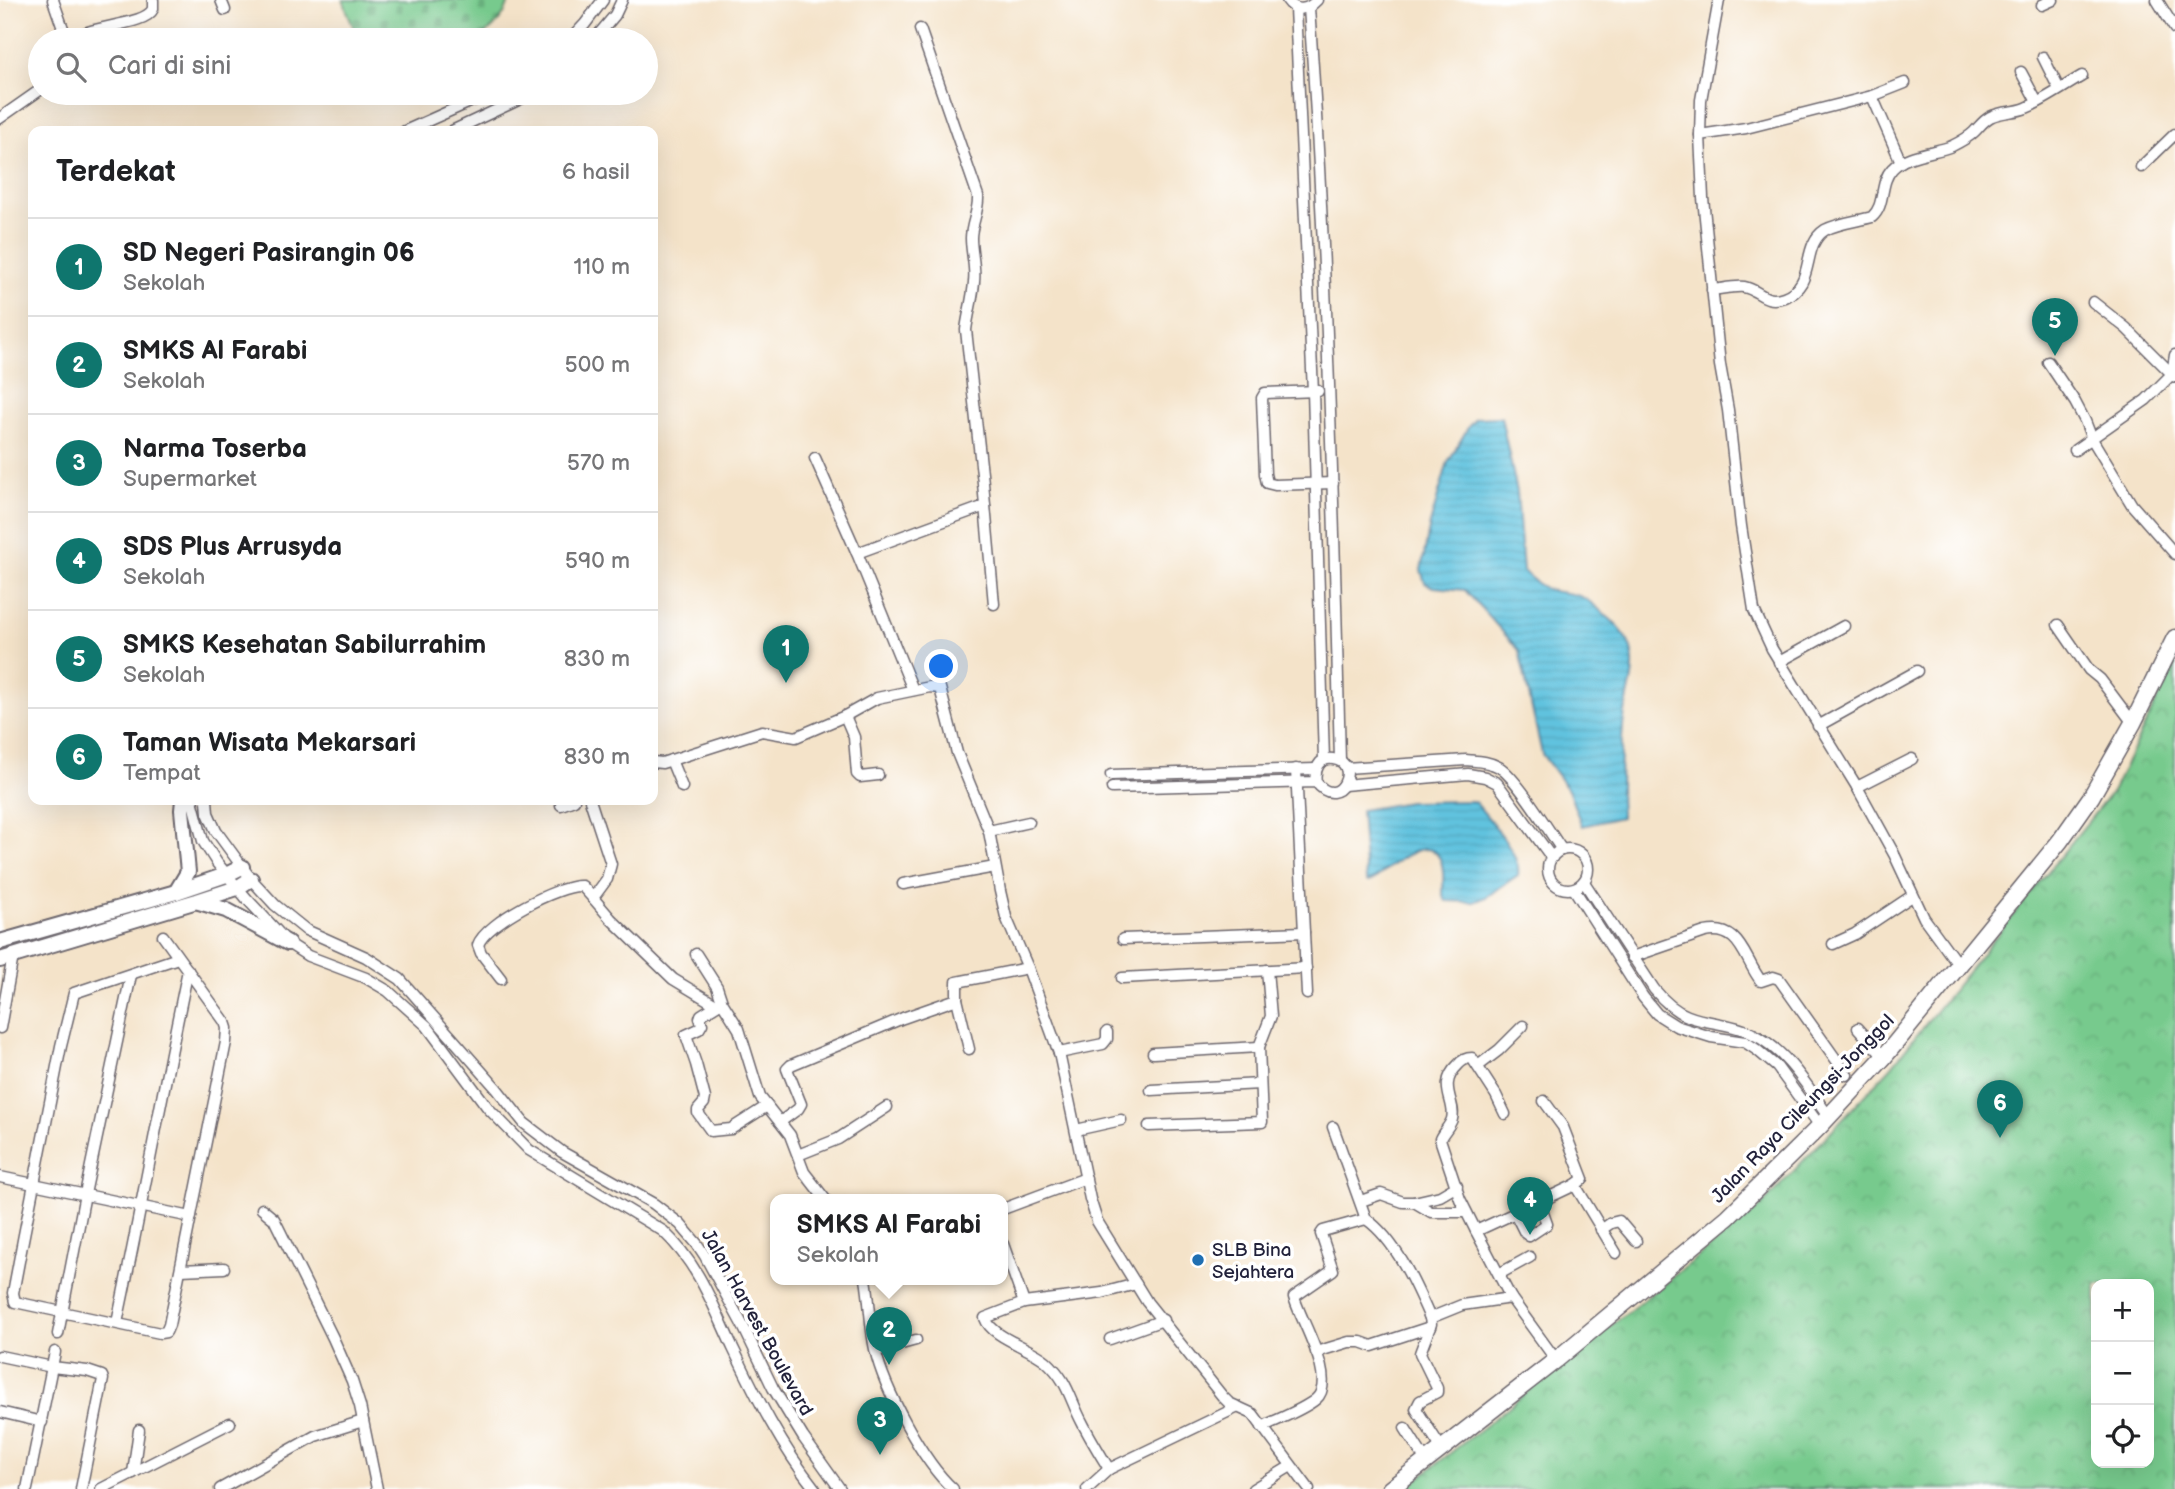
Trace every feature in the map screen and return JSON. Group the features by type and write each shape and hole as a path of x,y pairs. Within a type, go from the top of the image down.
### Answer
{"main road":[{"name":"Jalan Raya Cileungsi-Jonggol","path":"1390,1489 1556,1360 1728,1217 1884,1057 2060,841 2091,797 2133,723 2175,638"}],"street":[{"path":"53,0 64,28"},
{"path":"105,28 149,15 153,9 153,0"},
{"path":"581,28 603,0"},
{"path":"604,28 615,15 622,0"},
{"path":"1287,0 1295,8 1314,391 1324,760"},
{"path":"1719,0 1701,100 1700,135 1707,248 1720,365 1754,610 1779,662 1857,787 1894,854 1912,896 1935,935 1959,966"},
{"path":"2042,5 2053,0"},
{"path":"2157,0 2175,29"},
{"path":"1295,8 1313,4 1343,765 1347,777 1344,785"},
{"path":"920,29 978,196 978,213 971,239 975,282 966,330 993,604"},
{"path":"2043,57 2059,89"},
{"path":"2021,72 2037,102"},
{"path":"1712,290 1744,287 1765,299 1785,297 1802,283 1816,239 1825,230 1875,215 1884,183 1892,169 1901,162 1950,147 1965,139 1990,116 2001,112 2014,112 2082,76"},
{"path":"1700,135 1746,128 1872,96 1905,83"},
{"path":"1872,96 1901,162"},
{"path":"0,118 28,98"},
{"path":"416,126 463,105"},
{"path":"463,126 510,105"},
{"path":"2141,167 2175,134"},
{"path":"2093,302 2126,328 2173,376"},
{"path":"2075,450 2136,408 2173,376 2175,355"},
{"path":"2048,362 2075,402 2092,439 2132,505 2175,555"},
{"path":"1328,391 1271,392 1265,393 1262,398 1267,483 1333,483"},
{"path":"815,458 913,690"},
{"path":"857,553 985,506"},
{"path":"2059,625 2089,670 2101,679 2133,723"},
{"path":"1779,662 1843,626"},
{"path":"1818,726 1917,671"},
{"path":"658,763 762,731 796,737 845,716 877,698 930,687 940,688 957,753 989,831 1006,918 1028,968 1059,1053 1097,1221 1147,1302 1223,1397 1253,1414 1309,1489"},
{"path":"845,716 854,737 858,774 860,777 878,775"},
{"path":"1552,858 1497,783 1485,777 1468,774 1344,785 1328,792 1315,782 1314,773 1324,760 1332,759 1343,765 1466,760 1485,762 1499,767 1511,777 1562,850"},
{"path":"1857,787 1912,759"},
{"path":"671,760 682,787"},
{"path":"1111,775 1316,768"},
{"path":"1296,769 1307,994"},
{"path":"1112,788 1315,782"},
{"path":"176,892 188,872 182,805"},
{"name":"Jalan Harvest Boulevard","path":"193,805 204,841 226,875 288,943 308,956 366,978 388,991 427,1026 488,1108 529,1150 655,1226 675,1243 696,1269 760,1404 815,1489"},
{"name":"Jalan Harvest Boulevard","path":"208,805 212,824 251,879 275,905 306,930 366,957 400,979 524,1123 562,1152 654,1205 680,1224 705,1256 773,1388 840,1489"},
{"path":"592,805 611,864 607,879 593,898"},
{"path":"989,831 1029,822"},
{"path":"1562,850 1574,850 1585,858 1589,870 1584,882 1574,889 1555,885 1549,877 1548,867 1552,858 1562,850"},
{"path":"0,942 176,892 242,867"},
{"path":"903,884 995,867"},
{"path":"0,1028 6,958 197,901 237,888 251,879"},
{"path":"1584,882 1632,957 1666,1003 1687,1016 1752,1033 1783,1054 1824,1121"},
{"path":"501,979 481,953 478,945 481,936 494,924 525,906 571,886 582,886 611,919 673,979 719,1003 739,1029 759,1094 790,1135 804,1172 821,1194"},
{"path":"1574,889 1657,1014 1676,1026 1711,1037 1745,1042 1777,1068 1824,1121"},
{"path":"1833,944 1870,925 1912,896"},
{"path":"197,901 226,910 288,943"},
{"path":"1123,939 1304,932"},
{"path":"1632,957 1705,932 1726,932 1739,943 1762,981 1773,977 1779,979 1847,1075"},
{"path":"163,936 227,1028 169,1325 166,1332 155,1332 18,1304 13,1299 23,1240 71,1000 78,990 178,958"},
{"path":"696,954 717,987 719,1003"},
{"path":"969,1049 956,984 959,980 1028,968"},
{"path":"1122,978 1306,968"},
{"path":"117,1323 188,970"},
{"path":"1149,1126 1262,1122 1259,1047 1271,1016 1266,970"},
{"path":"58,1334 131,975"},
{"path":"780,1122 801,1104 787,1069 791,1065 903,1018 957,999"},
{"path":"719,1003 701,1015 702,1024 699,1029 686,1035 705,1101 698,1113 711,1131 732,1129 767,1106"},
{"path":"1478,1066 1523,1026"},
{"path":"1858,1028 1884,1057"},
{"path":"1059,1053 1103,1044 1107,1039 1107,1032"},
{"path":"1153,1053 1259,1047"},
{"path":"1505,1114 1478,1066 1472,1058 1467,1058 1449,1078 1448,1097 1452,1118 1440,1139 1466,1212 1511,1298 1556,1360"},
{"path":"1151,1090 1260,1084"},
{"path":"1476,1231 1516,1213 1525,1235 1529,1236 1546,1225 1539,1202 1582,1181 1583,1177 1563,1127 1544,1101"},
{"path":"798,1155 838,1139 887,1107"},
{"path":"1076,1130 1121,1120"},
{"path":"1333,1127 1366,1219 1378,1229 1401,1258 1430,1322 1420,1353 1437,1392 1420,1401 1416,1409 1443,1449"},
{"path":"0,1177 191,1217"},
{"path":"1008,1207 1086,1178"},
{"path":"1575,1185 1615,1253"},
{"path":"1361,1201 1381,1194 1403,1202 1414,1202 1440,1196 1457,1186"},
{"path":"1414,1202 1431,1212 1466,1212"},
{"path":"262,1209 274,1219 352,1381 377,1489"},
{"path":"1262,1427 1318,1396 1323,1388 1323,1374 1295,1296 1333,1270 1321,1234 1323,1231 1366,1219"},
{"path":"1601,1230 1619,1221 1636,1241"},
{"path":"1499,1274 1530,1257"},
{"path":"1008,1258 1024,1303"},
{"path":"181,1270 223,1268"},
{"path":"1109,1469 1081,1421 1065,1382 1055,1369 1039,1355 991,1328 986,1320 987,1316 1024,1303 1102,1293 1136,1283"},
{"path":"867,1285 876,1351 882,1371 899,1409 932,1466 953,1489"},
{"path":"1316,1352 1349,1342 1376,1345 1462,1305 1511,1298"},
{"path":"1110,1339 1163,1320"},
{"path":"876,1351 916,1340"},
{"path":"27,1489 55,1352"},
{"path":"0,1356 100,1374 103,1379 81,1489"},
{"path":"1087,1489 1109,1469 1238,1407"},
{"path":"0,1412 42,1422"},
{"path":"220,1489 315,1436 363,1421"},
{"path":"101,1489 230,1423"},
{"path":"1405,1427 1426,1461"},
{"path":"133,1473 139,1430"},
{"path":"1253,1489 1291,1466"}],"green space":[{"path":"343,0 509,0 504,13 492,28 354,28"},
{"path":"2175,664 2175,1489 1405,1489 1758,1209 1891,1067 2112,792"}],"water":[{"path":"1501,417 1517,492 1523,571 1544,588 1577,595 1587,600 1622,631 1633,657 1622,739 1621,817 1582,826 1568,790 1542,754 1519,650 1465,590 1434,587 1425,583 1421,570 1430,524 1448,462 1476,418"},
{"path":"1472,801 1489,818 1510,848 1518,867 1518,875 1474,902 1446,901 1443,896 1441,861 1433,851 1425,849 1406,856 1373,880 1366,880 1361,810 1409,802"}],"place":[{"name":"SMKS Kesehatan Sabilurrahim","path":"2055,356"},
{"name":"SD Negeri Pasirangin 06","path":"786,683"},
{"name":"Taman Wisata Mekarsari","path":"2000,1138"},
{"name":"SDS Plus Arrusyda","path":"1530,1235"},
{"name":"SLB Bina Sejahtera","path":"1198,1260"},
{"name":"SMKS Al Farabi","path":"889,1365"},
{"name":"Narma Toserba","path":"880,1455"}]}
